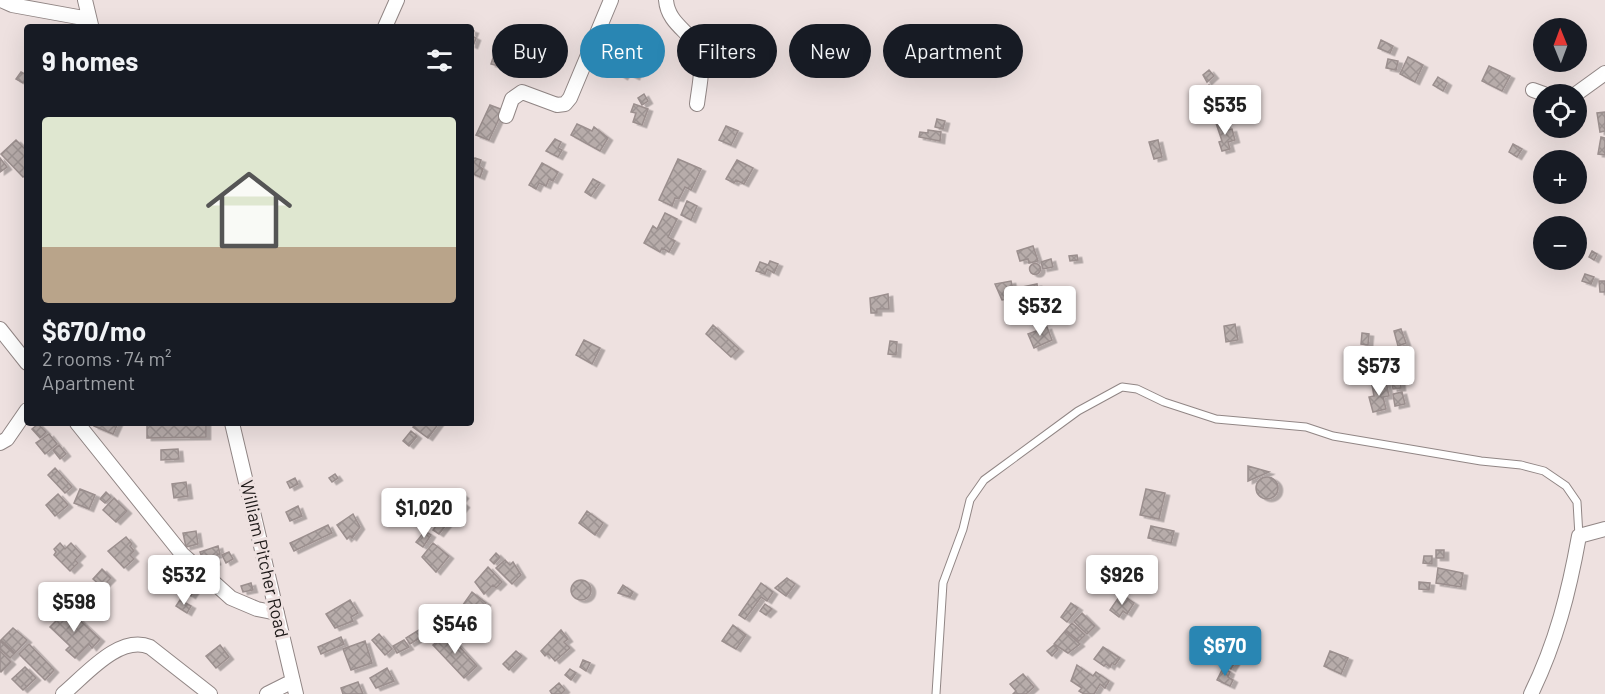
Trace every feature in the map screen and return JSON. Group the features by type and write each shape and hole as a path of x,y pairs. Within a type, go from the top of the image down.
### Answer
{"street":[{"path":"2,0 12,5 91,23 86,0"},
{"path":"386,24 397,0"},
{"path":"506,116 512,99 522,92 557,105 564,104 570,98 611,0"},
{"path":"666,0 672,18 698,48 701,61 697,104"},
{"path":"1587,86 1605,73"},
{"path":"0,329 6,344 24,360"},
{"path":"0,443 7,439 24,414"},
{"path":"79,426 182,554 231,598 257,609 277,613"},
{"name":"William Pitcher Road","path":"233,426 294,688"},
{"path":"1531,694 1550,655 1566,604 1579,536 1605,529"},
{"path":"63,694 110,655 129,644 140,643 150,648 210,694"},
{"path":"267,694 294,688"}],"lane":[{"path":"936,694 943,583 963,529 970,500 984,480 1078,411 1122,387 1137,389 1164,402 1216,419 1306,427 1333,436 1481,461 1521,465 1544,471 1566,486 1577,502 1579,536"}],"building":[{"path":"1381,40 1393,46 1390,53 1378,48"},
{"path":"1408,57 1423,65 1415,82 1400,74"},
{"path":"1388,59 1398,61 1396,70 1386,68"},
{"path":"1489,66 1510,76 1502,91 1482,81"},
{"path":"1209,70 1214,76 1207,82 1203,75"},
{"path":"21,72 24,74 23,83 16,79"},
{"path":"1438,77 1447,83 1443,91 1433,85"},
{"path":"1209,85 1213,91 1206,95 1203,89"},
{"path":"644,94 648,101 642,105 638,98"},
{"path":"1237,96 1240,104 1234,107 1231,98"},
{"path":"1218,99 1223,113 1213,116 1208,103"},
{"path":"634,104 648,109 642,125 633,122 636,113 631,112"},
{"path":"490,105 503,110 489,140 476,135"},
{"path":"1605,112 1605,131 1600,132 1597,113"},
{"path":"937,119 945,121 943,129 935,127"},
{"path":"1225,121 1227,130 1232,129 1235,140 1228,142 1230,149 1222,151 1219,142 1222,141 1216,123"},
{"path":"577,124 592,131 594,127 608,138 600,151 571,135"},
{"path":"726,126 738,131 731,145 719,140"},
{"path":"928,130 941,132 940,141 919,137 920,132 928,133"},
{"path":"1601,137 1605,138 1605,155 1598,154"},
{"path":"555,139 561,142 558,148 562,150 558,157 546,151"},
{"path":"16,140 24,148 24,176 23,177 1,154"},
{"path":"1158,140 1162,157 1154,159 1149,142"},
{"path":"1513,144 1522,149 1517,157 1509,152"},
{"path":"0,158 7,167 0,172"},
{"path":"474,158 481,160 479,166 483,169 480,177 474,174"},
{"path":"678,159 701,169 691,190 685,187 679,199 675,198 672,206 659,200"},
{"path":"737,160 753,168 744,184 726,179"},
{"path":"542,163 558,172 553,181 549,179 546,186 539,183 536,189 529,185"},
{"path":"593,179 600,183 591,196 585,192"},
{"path":"687,201 697,206 691,220 681,215"},
{"path":"665,213 677,219 668,237 675,241 669,252 662,248 660,252 644,243 653,226 657,229"},
{"path":"1033,246 1038,261 1029,263 1028,259 1020,261 1017,251"},
{"path":"1592,251 1597,254 1594,260 1589,257"},
{"path":"1077,255 1078,260 1070,261 1069,256"},
{"path":"1051,259 1053,267 1043,269 1041,262"},
{"path":"770,261 778,264 774,273 767,269 765,274 756,271 760,262 768,265"},
{"path":"1035,264 1039,265 1039,273 1035,274 1031,273 1030,269 1031,265"},
{"path":"1585,274 1594,277 1591,284 1582,281"},
{"path":"1011,281 1015,298 1002,300 995,284"},
{"path":"1599,281 1605,281 1605,292 1600,292"},
{"path":"1037,284 1040,306 1032,308 1030,299 1025,300 1022,287"},
{"path":"888,294 889,309 877,309 877,313 871,313 870,298"},
{"path":"1235,324 1238,340 1226,342 1224,326"},
{"path":"713,325 739,349 731,357 706,334"},
{"path":"1047,327 1052,340 1034,348 1028,334"},
{"path":"1401,329 1406,343 1398,346 1394,331"},
{"path":"1362,333 1369,334 1368,345 1361,344"},
{"path":"584,340 600,348 592,364 576,355"},
{"path":"890,341 897,342 896,355 888,354"},
{"path":"1393,357 1395,365 1388,366 1386,359"},
{"path":"1394,368 1398,372 1394,376 1390,372"},
{"path":"1400,379 1401,388 1393,389 1391,380"},
{"path":"1386,382 1389,396 1383,397 1386,409 1373,412 1369,397 1374,396 1372,385"},
{"path":"1402,392 1405,404 1395,406 1393,394"},
{"path":"40,426 46,432 40,438 32,429"},
{"path":"94,426 117,426 113,434"},
{"path":"147,426 206,426 206,437 147,438"},
{"path":"414,426 437,426 428,438"},
{"path":"411,431 417,436 409,446 403,441"},
{"path":"49,434 57,444 45,454 36,443"},
{"path":"59,445 66,454 60,459 53,450"},
{"path":"178,449 179,459 161,460 161,450"},
{"path":"1248,466 1269,472 1248,481"},
{"path":"55,468 72,487 65,493 48,475"},
{"path":"335,474 338,478 332,482 329,478"},
{"path":"1267,477 1275,480 1278,488 1275,496 1267,499 1259,496 1256,488 1259,480"},
{"path":"295,478 298,484 290,488 287,482"},
{"path":"186,482 188,496 174,498 172,484"},
{"path":"80,489 95,495 89,509 74,503"},
{"path":"1146,489 1165,493 1159,519 1140,515"},
{"path":"457,490 464,496 460,501 465,505 458,514 446,505"},
{"path":"106,492 111,497 105,503 100,499"},
{"path":"58,494 68,505 55,516 46,505"},
{"path":"114,498 127,511 116,522 103,510"},
{"path":"298,506 302,516 290,521 286,512"},
{"path":"587,511 603,523 595,535 579,523"},
{"path":"353,514 360,527 352,538 350,536 347,539 337,525"},
{"path":"444,515 450,520 439,534 433,530"},
{"path":"328,525 332,533 294,551 290,543"},
{"path":"1151,526 1174,531 1171,543 1148,538"},
{"path":"196,531 198,544 186,547 183,533"},
{"path":"425,531 431,535 423,547 416,542"},
{"path":"126,537 132,544 130,546 134,551 130,555 134,559 124,568 108,551"},
{"path":"60,543 65,549 71,543 81,554 75,560 78,563 70,571 54,555 56,552 54,549"},
{"path":"433,543 449,556 436,572 422,557"},
{"path":"218,546 220,554 214,556 216,562 205,566 200,552"},
{"path":"1436,550 1444,550 1444,558 1436,558"},
{"path":"229,552 233,559 226,563 222,555"},
{"path":"496,553 500,557 494,564 490,560"},
{"path":"1424,556 1432,556 1432,564 1423,563"},
{"path":"505,560 510,565 513,562 521,575 512,584 496,568"},
{"path":"488,567 502,582 496,588 493,585 484,594 475,582"},
{"path":"1438,568 1463,573 1461,587 1436,583"},
{"path":"102,569 111,578 102,587 93,579"},
{"path":"168,571 195,590 191,596 164,577"},
{"path":"787,578 795,584 786,596 775,588"},
{"path":"581,580 588,583 591,590 588,597 581,600 574,597 571,590 574,583"},
{"path":"1419,582 1430,583 1429,590 1419,589"},
{"path":"251,583 253,590 243,592 241,586"},
{"path":"761,583 773,592 767,601 761,597 745,619 739,615"},
{"path":"623,585 633,592 630,597 618,593"},
{"path":"472,592 486,603 474,619 460,609"},
{"path":"1121,594 1134,603 1127,614 1123,611 1119,617 1110,610"},
{"path":"180,600 191,606 187,613 176,606"},
{"path":"350,600 358,613 351,617 353,621 335,628 326,614"},
{"path":"1071,603 1078,608 1067,622 1061,617"},
{"path":"765,604 772,609 766,615 760,611"},
{"path":"68,609 100,639 92,648 89,644 75,658 66,650 70,646 50,627"},
{"path":"435,612 439,617 433,623 429,618"},
{"path":"1082,613 1095,626 1087,634 1074,622"},
{"path":"460,617 473,629 467,636 453,624"},
{"path":"1072,623 1085,635 1079,641 1066,630"},
{"path":"733,625 746,635 736,649 722,641"},
{"path":"13,628 27,640 15,653 1,640"},
{"path":"422,628 426,634 410,644 406,638"},
{"path":"561,630 568,639 564,642 570,648 555,661 548,653 545,656 541,651"},
{"path":"1065,631 1080,644 1068,653 1054,644"},
{"path":"447,633 477,666 464,678 433,645"},
{"path":"379,634 392,649 385,655 372,640"},
{"path":"341,637 344,644 321,654 318,647"},
{"path":"1220,638 1229,641 1224,657 1215,654"},
{"path":"404,640 409,647 397,653 393,646"},
{"path":"0,641 14,654 10,658 0,649"},
{"path":"365,641 372,663 351,670 343,649"},
{"path":"29,644 54,670 45,680 19,654"},
{"path":"220,645 229,657 216,668 206,656"},
{"path":"1054,645 1058,649 1052,656 1047,651"},
{"path":"1103,647 1120,658 1115,665 1112,663 1110,667 1106,664 1104,666 1094,659"},
{"path":"0,651 11,662 1,672 0,671"},
{"path":"516,651 522,656 509,670 503,664"},
{"path":"1330,651 1348,658 1341,674 1324,666"},
{"path":"1231,655 1237,659 1231,669 1225,665"},
{"path":"583,660 590,663 586,671 580,667"},
{"path":"1077,665 1093,676 1096,672 1109,681 1105,688 1100,684 1094,694 1084,694 1079,691 1082,688 1071,681"},
{"path":"25,667 36,678 23,690 12,679"},
{"path":"387,668 394,681 376,688 370,678"},
{"path":"1223,668 1230,672 1228,677 1233,680 1230,686 1217,680"},
{"path":"570,669 576,673 571,680 565,675"},
{"path":"1023,674 1034,687 1026,694 1013,694 1016,691 1010,684"},
{"path":"358,682 363,694 343,694 341,688"},
{"path":"559,683 565,690 561,694 552,694 550,691"}]}
